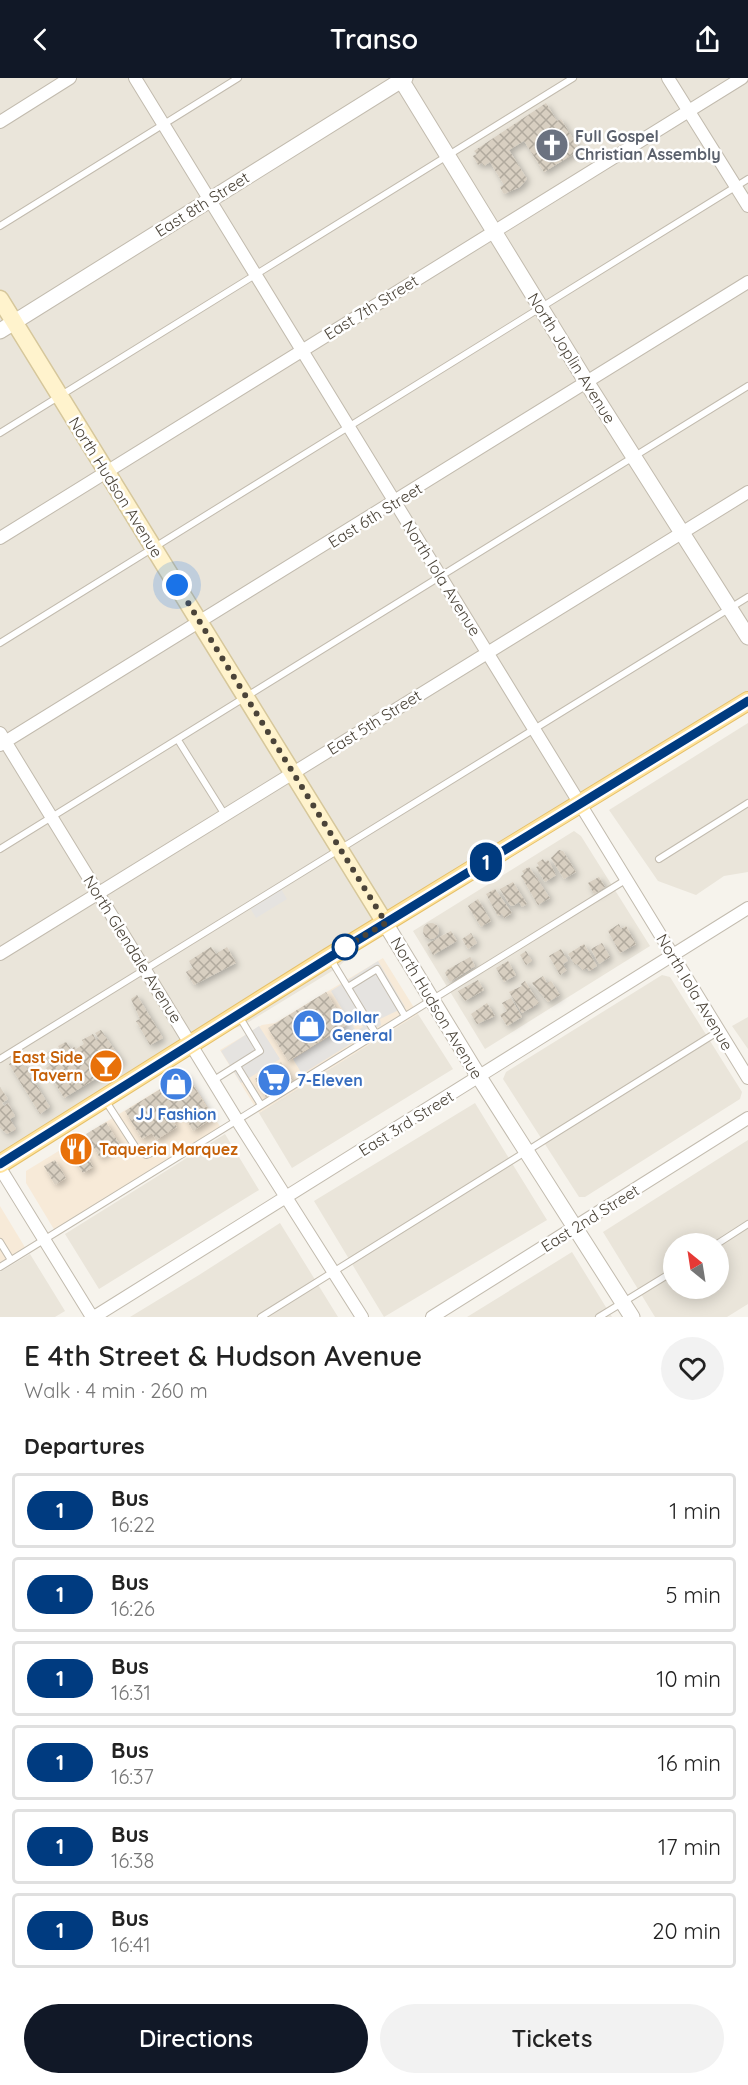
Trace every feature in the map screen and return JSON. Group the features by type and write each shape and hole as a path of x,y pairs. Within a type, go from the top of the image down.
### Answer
{"main road":[{"name":"North Hudson Avenue","path":"0,300 7,327 60,396 384,920"},
{"path":"0,1166 238,1016 384,920 581,804 748,700"}],"street":[{"path":"0,122 70,78"},
{"name":"North Iola Avenue","path":"135,78 748,1078"},
{"path":"668,78 748,206"},
{"name":"East 7th Street","path":"0,538 742,78"},
{"name":"North Joplin Avenue","path":"402,79 587,383 748,637"},
{"name":"East 8th Street","path":"7,327 402,79"},
{"name":"East 6th Street","path":"2,740 201,623 748,282"},
{"name":"East 5th Street","path":"0,954 748,492"},
{"name":"North Glendale Avenue","path":"2,740 362,1317"},
{"name":"East 3rd Street","path":"93,1317 748,908"},
{"name":"North Hudson Avenue","path":"384,920 479,1077 632,1317"},
{"name":"East 2nd Street","path":"432,1317 748,1118"},
{"path":"0,1166 93,1317"}],"lane":[{"path":"0,226 238,78"},
{"path":"0,433 573,78"},
{"path":"0,643 748,179"},
{"path":"0,849 748,387"},
{"path":"0,1059 748,597"},
{"path":"178,740 225,815"},
{"path":"659,859 748,803"},
{"path":"0,1267 627,879"},
{"path":"330,957 376,1034"},
{"path":"348,987 377,969 405,1016"},
{"path":"214,1080 260,1051 238,1016"},
{"path":"261,1317 719,1031"},
{"path":"237,1066 261,1105"},
{"path":"105,1099 138,1151 146,1155 162,1149"},
{"path":"729,1236 748,1224"},
{"path":"0,1242 11,1260"},
{"path":"599,1317 663,1278"}],"shaded area":[{"path":"0,78 748,78 748,700 386,923 337,968 242,1026 209,1034 0,1164"},
{"path":"748,723 748,872 724,876 696,895 658,881 609,810"},
{"path":"574,831 581,836 650,946 485,1049 413,931"},
{"path":"281,889 287,899 256,918 250,908"},
{"path":"383,958 418,1014 259,1113 220,1050 262,1025 275,1023"},
{"path":"378,961 405,1007 380,1019 381,1025 302,1074 293,1059 351,1023 356,1031 363,1027 359,1017 350,1022 331,991"},
{"path":"662,975 670,977 742,1092 740,1099 585,1197 579,1197 503,1079 506,1072"},
{"path":"418,1014 453,1069 292,1168 259,1113"},
{"path":"748,1017 748,1049 732,1026"},
{"path":"259,1026 280,1059 241,1083 221,1051"},
{"path":"186,1073 221,1128 55,1231 26,1183 26,1171"},
{"path":"475,1103 547,1220 384,1317 314,1201"},
{"path":"225,1134 259,1190 99,1289 65,1234"},
{"path":"748,1140 748,1304 727,1317 655,1317 603,1232"},
{"path":"0,1206 26,1249 0,1264"},
{"path":"280,1223 338,1317 130,1317 199,1275"},
{"path":"572,1252 612,1317 467,1317"},
{"path":"30,1254 65,1311 55,1317 0,1317 0,1272"}],"building":[{"name":"Full Gospel Christian Assembly","path":"546,103 557,121 561,119 580,150 544,172 524,141 509,150 527,179 520,187 504,194 500,187 504,185 490,162 484,166 482,163 478,165 473,156 477,154 474,151"},
{"path":"559,850 563,851 576,872 564,879 551,858"},
{"path":"543,859 545,862 548,860 556,875 545,882 536,867 539,866 537,863"},
{"path":"529,867 550,898 538,905 521,876 524,874 522,871"},
{"path":"599,877 605,887 594,894 588,883"},
{"path":"513,882 527,904 522,907 519,902 513,906 510,905 500,889"},
{"path":"495,889 512,913 504,918 502,914 498,916 486,894"},
{"path":"478,899 491,921 481,927 468,906"},
{"path":"431,923 437,925 439,931 437,937 431,939 425,937 423,931 425,925"},
{"path":"619,924 621,929 626,926 636,944 620,953 608,931"},
{"path":"451,931 457,941 433,955 427,944"},
{"path":"471,933 477,943 468,949 462,939"},
{"path":"602,943 610,957 599,964 591,949"},
{"path":"584,944 597,966 589,971 587,968 583,970 577,964 575,965 568,954"},
{"path":"211,947 216,954 227,947 236,963 194,985 186,972 193,968 189,961"},
{"path":"561,949 568,961 563,964 567,970 560,975 549,956"},
{"path":"526,951 532,961 526,965 520,955"},
{"path":"470,957 475,966 450,982 445,973 447,970"},
{"path":"508,961 516,975 504,982 496,968"},
{"path":"543,976 547,983 551,981 560,995 548,1002 532,983"},
{"path":"478,980 484,990 465,1001 458,991"},
{"path":"525,981 539,1003 522,1013 509,992 522,986 521,984"},
{"path":"326,992 346,1025 288,1061 268,1028"},
{"path":"137,995 163,1038 150,1045 136,1021 140,1019 131,999"},
{"path":"511,998 522,1017 507,1026 500,1015 507,1011 502,1003"},
{"path":"487,1003 495,1016 477,1024 471,1014"},
{"path":"101,1030 123,1062 64,1098 46,1068 50,1065 44,1055 51,1050 57,1060 64,1056 58,1046 66,1042 71,1049 74,1047 76,1049 84,1044 82,1040 93,1034 96,1040 99,1039 95,1033"},
{"path":"20,1058 50,1107 40,1114 9,1064"},
{"name":"7-Eleven","path":"281,1062 293,1080 266,1097 255,1079"},
{"path":"186,1073 213,1118 193,1131 183,1113 172,1119 177,1127 156,1140 152,1133 142,1139 125,1111"},
{"path":"0,1087 8,1099 2,1103 4,1106 8,1103 15,1116 10,1119 16,1129 7,1134 0,1128"},
{"path":"106,1122 120,1145 100,1158 86,1134"},
{"path":"78,1139 93,1167 83,1173 66,1147"},
{"path":"55,1160 66,1178 55,1185 44,1166"}],"bus line":[{"name":"1","path":"0,1164 330,957 748,701"}],"place":[{"name":"Full Gospel Christian Assembly","path":"552,145"},
{"name":"Dollar General","path":"309,1026"},
{"name":"East Side Tavern","path":"106,1066"},
{"name":"7-Eleven","path":"274,1080"},
{"name":"JJ Fashion","path":"176,1084"},
{"name":"Taqueria Marquez","path":"76,1149"}],"route":[{"path":"177,585 386,923 345,947"}]}
